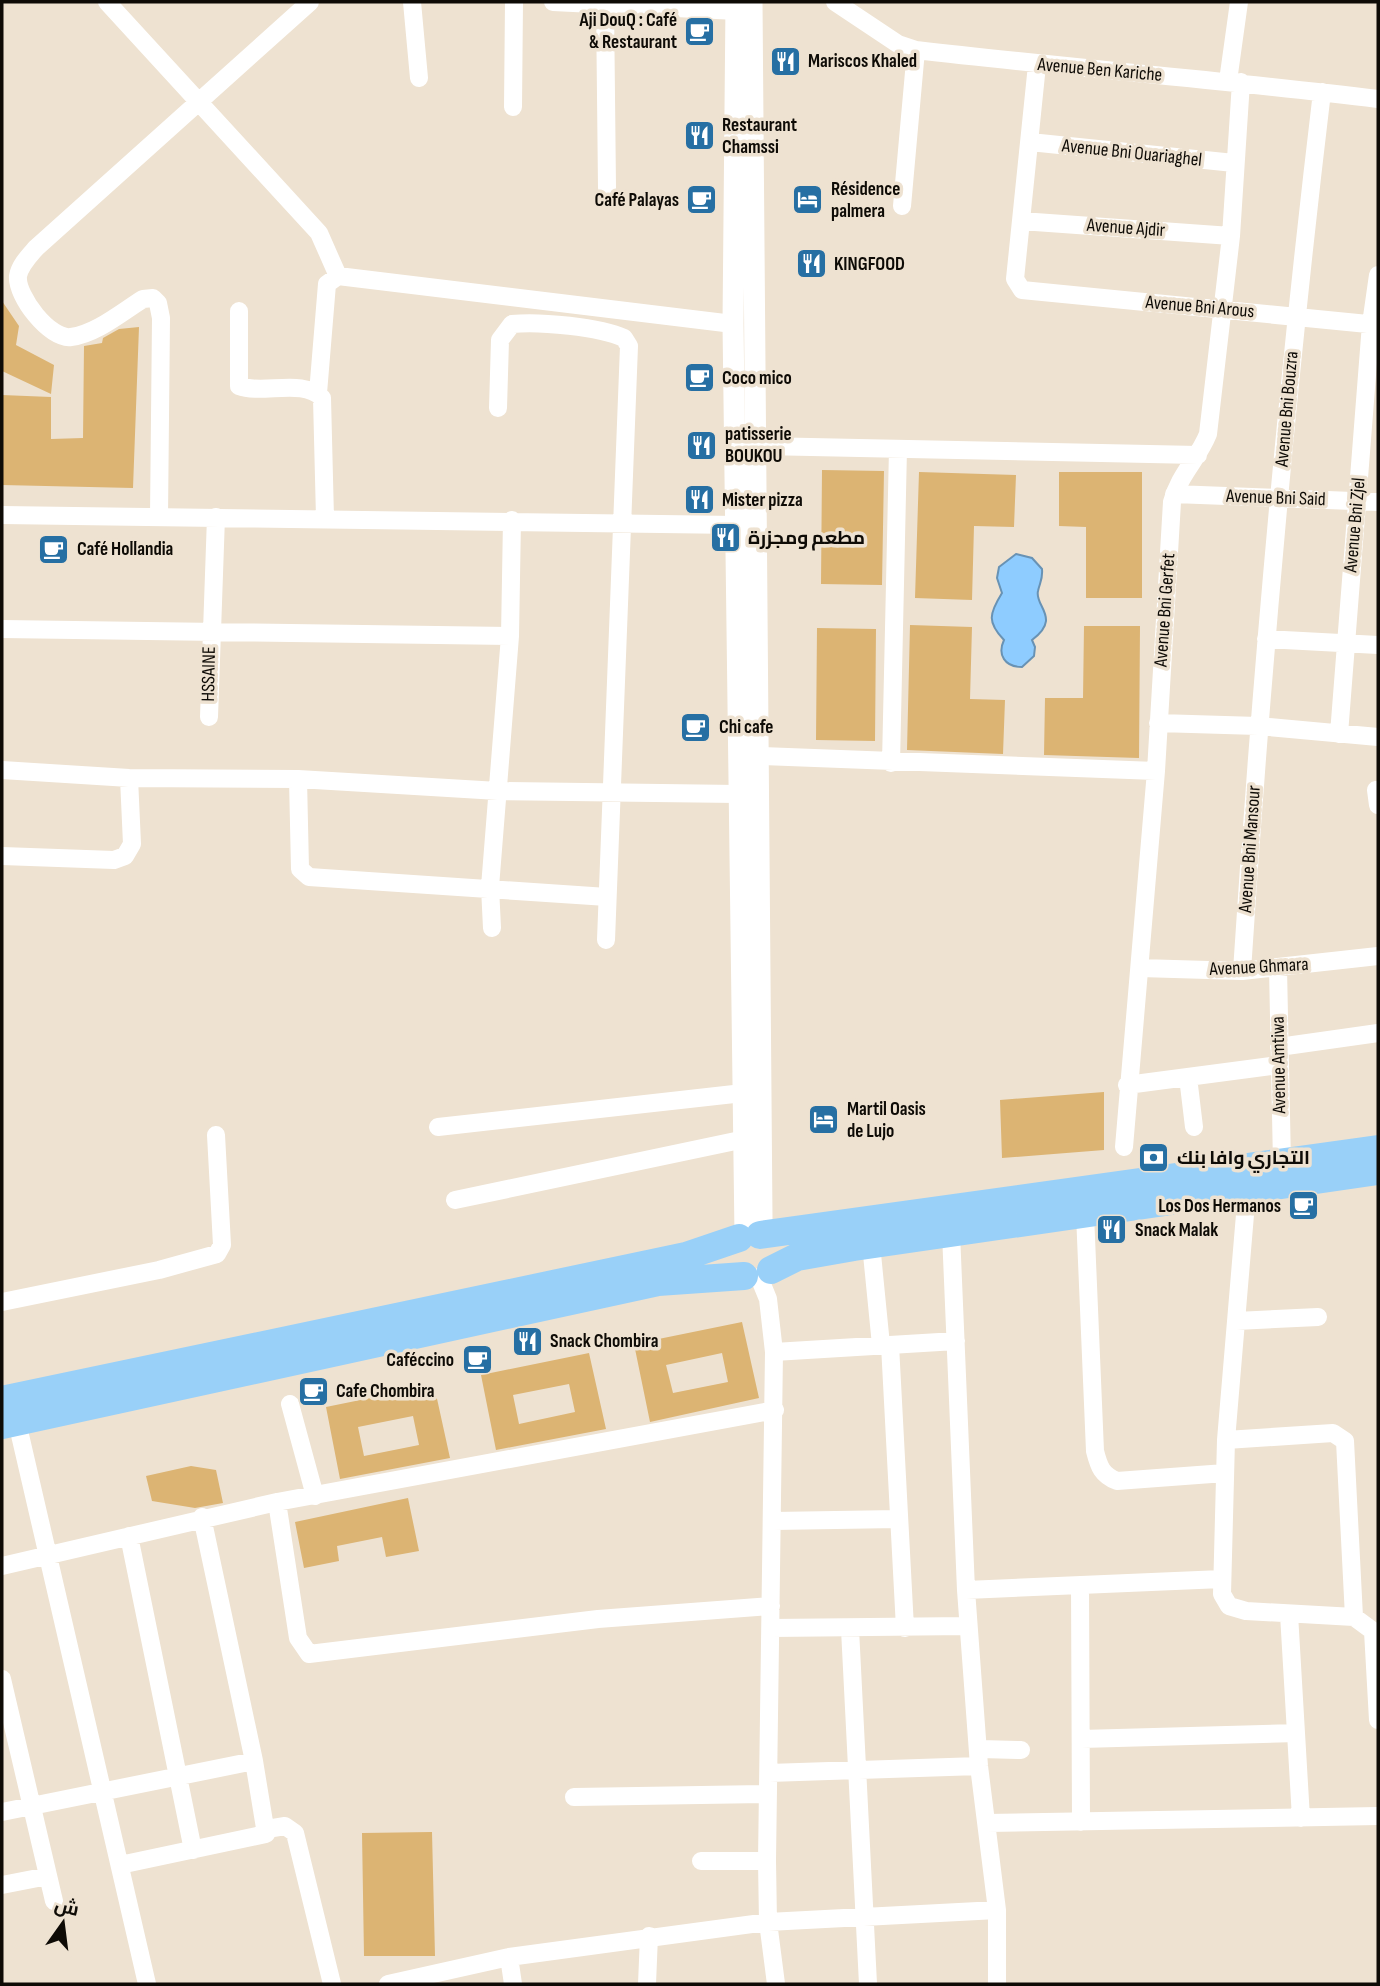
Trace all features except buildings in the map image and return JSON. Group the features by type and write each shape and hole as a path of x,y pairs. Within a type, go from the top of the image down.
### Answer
{"main road":[{"path":"7,1415 686,1256 751,1236 1378,1149"},
{"path":"7,1415 658,1282 758,1274 797,1257 1378,1171"},
{"path":"751,1236 775,1250 758,1274"},
{"path":"751,1236 734,1244 731,1259 758,1274"}],"street":[{"path":"107,2 201,100 319,233 338,276"},
{"path":"159,517 161,318 158,303 153,298 143,299 84,333 61,337 22,297 10,279 36,248 310,2"},
{"path":"412,2 419,78"},
{"path":"513,107 514,2"},
{"path":"553,2 742,5"},
{"name":"Avenue Ben Kariche","path":"835,2 898,44 916,50 1037,65 1235,82 1378,99"},
{"name":"Avenue Bni Gerfet","path":"1124,1147 1127,1085 1140,968 1156,771 1174,494 1178,481 1198,455 1208,434 1231,236 1239,2"},
{"path":"605,4 607,188"},
{"path":"742,5 733,324 743,1093 751,1236"},
{"path":"742,5 756,446 760,756 762,1218 751,1236"},
{"path":"902,206 916,50"},
{"path":"1021,221 1037,65"},
{"name":"Avenue Bni Bouzra","path":"1258,726 1295,315 1322,92"},
{"name":"Avenue Bni Ouariaghel","path":"1030,142 1234,163"},
{"name":"Avenue Bni Arous","path":"1021,221 1015,279 1022,290 1375,325"},
{"name":"Avenue Ajdir","path":"1021,221 1231,236"},
{"name":"Avenue Bni Zjel","path":"1339,734 1378,275"},
{"path":"318,393 324,300 327,284 338,276 733,324"},
{"path":"239,311 239,386 249,390 296,389 318,393 322,398 325,518"},
{"path":"498,408 500,340 512,324 526,322 608,333 624,338 629,346 606,940"},
{"path":"756,446 1198,455"},
{"path":"891,763 898,449"},
{"name":"Avenue Bni Said","path":"1174,494 1378,502"},
{"path":"2,515 512,520 737,526"},
{"name":"HSSAINE","path":"209,717 216,517"},
{"path":"492,928 490,887 510,636 512,520"},
{"path":"2,629 510,636"},
{"path":"1266,639 1378,645"},
{"path":"1158,723 1258,726 1378,737"},
{"name":"Avenue Bni Mansour","path":"1242,971 1258,726"},
{"path":"760,756 1156,771"},
{"path":"2,770 128,778 298,779 498,790 738,794"},
{"path":"2,856 114,860 125,856 132,844 128,778"},
{"path":"298,779 300,869 309,877 490,887 607,897"},
{"name":"Avenue Ghmara","path":"1140,968 1242,971 1378,956"},
{"name":"Avenue Amtiwa","path":"1278,968 1282,1163"},
{"path":"1127,1085 1188,1077 1378,1033"},
{"path":"1188,1077 1194,1127"},
{"path":"438,1127 743,1093"},
{"path":"2,1302 159,1270 217,1254 222,1245 216,1135"},
{"path":"455,1200 745,1139"},
{"path":"1247,1191 1226,1440 1222,1594 1229,1606 1246,1611 1354,1617 1373,1631 1378,1720"},
{"path":"1085,1214 1095,1451 1104,1476 1117,1481 1225,1473"},
{"path":"951,1233 965,1590 997,1910 997,1984"},
{"path":"872,1244 885,1345 905,1628"},
{"path":"758,1274 768,1298 774,1352 767,1861 768,1922 776,1984"},
{"path":"1236,1321 1318,1317"},
{"path":"774,1352 956,1341"},
{"path":"290,1404 315,1496"},
{"path":"2,1566 48,1558 202,1517 775,1410"},
{"path":"7,1415 48,1558 147,1984"},
{"path":"1226,1440 1333,1433 1345,1441 1354,1617"},
{"path":"277,1502 298,1638 309,1654 598,1619 771,1606"},
{"path":"202,1517 267,1829"},
{"path":"773,1521 898,1519"},
{"path":"129,1536 193,1850"},
{"path":"965,1590 1223,1579"},
{"path":"1080,1585 1081,1822"},
{"path":"1289,1614 1301,1818"},
{"path":"771,1628 968,1626"},
{"path":"850,1629 862,1915 868,1984"},
{"path":"2,1679 5,1713 32,1807 54,1901"},
{"path":"1081,1739 1296,1733"},
{"path":"769,1773 856,1770 980,1758 1021,1750"},
{"path":"2,1812 177,1779 254,1761"},
{"path":"574,1797 768,1794"},
{"path":"987,1823 1378,1816"},
{"path":"120,1865 261,1836 267,1829 285,1826 295,1833 332,1984"},
{"path":"701,1861 767,1861"},
{"path":"2,1885 48,1876"},
{"path":"388,1984 509,1957 768,1922 997,1910"},
{"path":"647,1984 649,1937"},
{"path":"509,1957 513,1984"}],"water":[{"path":"1016,554 1032,558 1042,569 1038,597 1046,619 1041,632 1032,640 1035,647 1034,656 1022,667 1011,665 1004,659 1001,651 1004,640 992,623 992,612 1002,593 997,578 999,567"}],"place":[{"name":"Aji DouQ : Café & Restaurant","path":"700,31"},
{"name":"Mariscos Khaled","path":"785,61"},
{"name":"Restaurant Chamssi","path":"699,136"},
{"name":"Café Palayas","path":"702,200"},
{"name":"Résidence palmera","path":"808,200"},
{"name":"KINGFOOD","path":"811,264"},
{"name":"Coco mico","path":"699,378"},
{"name":"patisserie BOUKOU","path":"702,445"},
{"name":"Mister pizza","path":"699,500"},
{"name":"مطعم ومجزرة","path":"725,538"},
{"name":"Café Hollandia","path":"54,549"},
{"name":"Chi cafe","path":"696,727"},
{"name":"Martil Oasis de Lujo","path":"824,1120"},
{"name":"التجاري وافا بنك","path":"1154,1158"},
{"name":"Los Dos Hermanos","path":"1304,1206"},
{"name":"Snack Malak","path":"1112,1230"},
{"name":"Snack Chombira","path":"527,1341"},
{"name":"Caféccino","path":"477,1360"},
{"name":"Cafe Chombira","path":"313,1391"}]}
